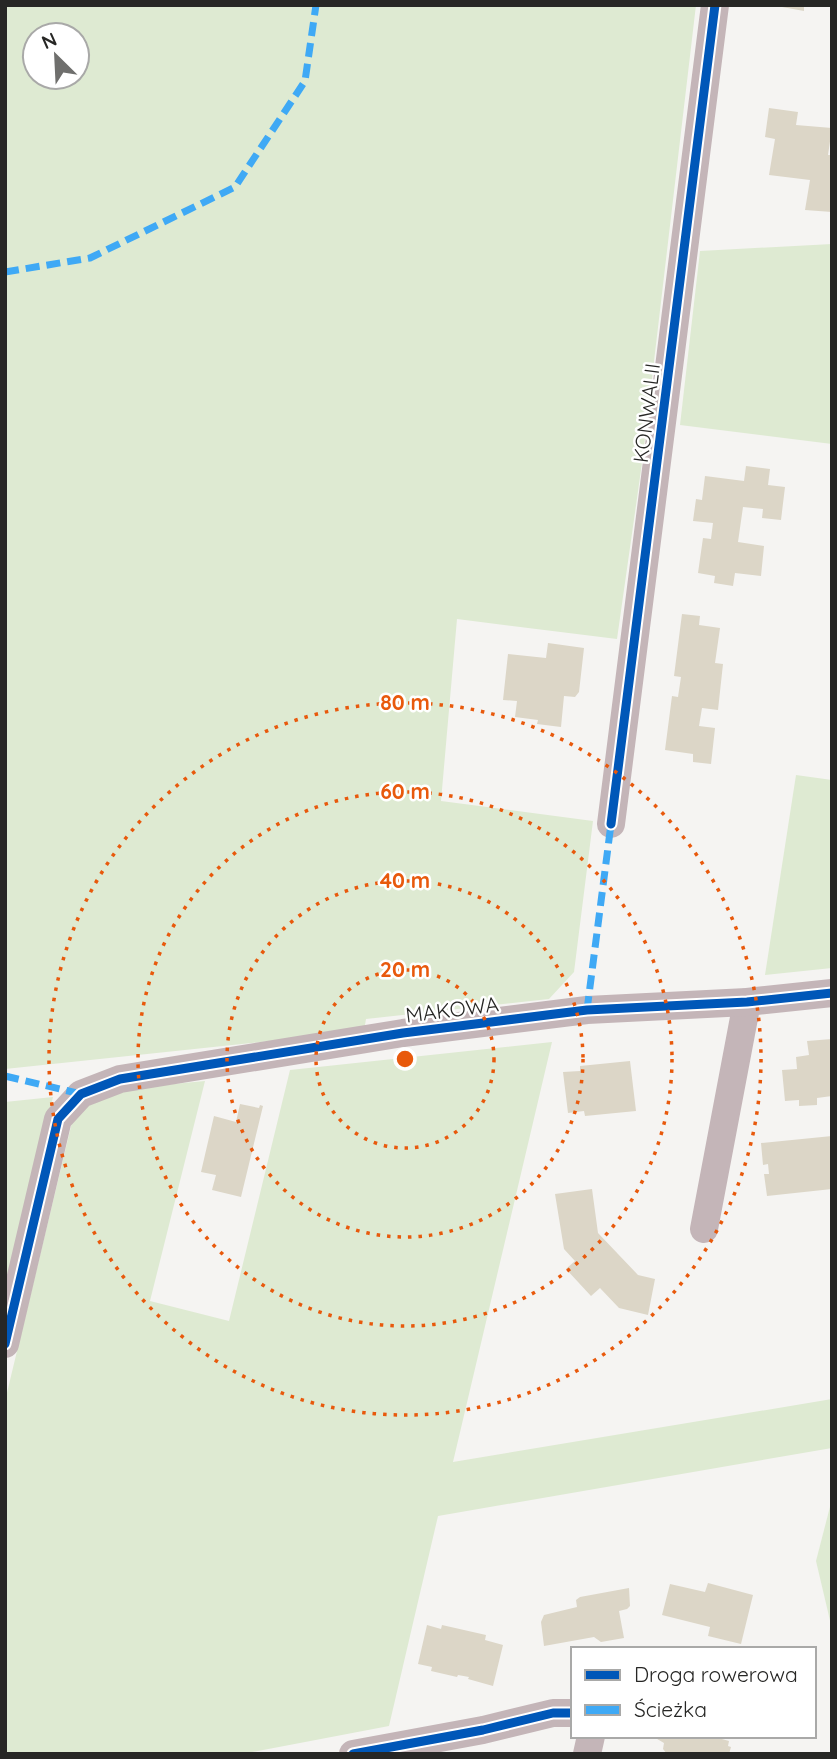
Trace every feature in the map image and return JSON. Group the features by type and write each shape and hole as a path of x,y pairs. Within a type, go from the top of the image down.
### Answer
{"street":[{"name":"KONWALII","path":"611,824 715,5"},
{"name":"MAKOWA","path":"5,1344 58,1119 81,1094 120,1079 402,1032 587,1010 747,1002 832,993"},
{"path":"704,1230 747,1002"},
{"path":"353,1754 483,1730 552,1713 571,1713"}],"green space":[{"path":"5,5 696,5 642,463 617,639 457,619 441,801 593,821 574,972 549,999 366,1019 364,1031 5,1069"},
{"path":"832,244 832,444 680,425 700,251"},
{"path":"796,775 832,780 832,968 765,975"},
{"path":"552,1042 453,1462 832,1399 832,1448 438,1516 389,1726 242,1754 5,1754 5,1401 74,1114 109,1090 205,1081 150,1301 229,1321 290,1070"},
{"path":"53,1097 5,1294 5,1102"},
{"path":"832,1499 832,1629 816,1561"}],"building":[{"path":"771,5 804,5 804,11"},
{"path":"769,108 798,112 796,125 832,128 828,155 832,155 832,212 805,210 810,180 769,175 775,139 765,137"},
{"path":"746,466 770,469 768,485 785,487 781,520 762,518 763,509 743,507 738,542 764,546 761,576 735,573 733,586 714,583 715,576 698,573 703,538 711,539 713,523 693,521 696,499 702,500 705,476 744,481"},
{"path":"682,614 700,616 699,625 720,628 715,663 723,664 718,710 702,708 699,726 715,728 711,764 693,762 693,754 665,750 672,696 678,697 681,677 674,676"},
{"path":"548,643 584,648 579,692 575,697 564,696 561,727 537,724 538,720 515,717 517,701 503,700 508,654 546,658"},
{"path":"832,1039 832,1096 817,1098 817,1105 799,1106 799,1100 785,1101 782,1070 797,1069 796,1057 809,1055 807,1041"},
{"path":"630,1061 636,1111 585,1116 584,1111 568,1113 563,1072 580,1071 580,1066"},
{"path":"240,1104 259,1108 260,1105 263,1106 241,1197 212,1190 216,1175 201,1172 214,1116 236,1122"},
{"path":"832,1136 832,1189 767,1196 764,1174 769,1174 768,1164 763,1165 761,1143"},
{"path":"592,1189 598,1233 638,1275 655,1279 648,1315 619,1308 600,1288 591,1296 566,1269 575,1261 564,1249 555,1194"},
{"path":"708,1583 753,1595 741,1644 708,1636 710,1627 662,1615 670,1584 705,1592"},
{"path":"629,1588 630,1606 619,1611 624,1638 601,1642 594,1637 544,1646 541,1622 544,1615 577,1607 576,1600 580,1597"},
{"path":"427,1625 441,1629 442,1625 486,1635 485,1640 503,1645 493,1686 468,1679 469,1677 431,1671 432,1667 418,1664"},
{"path":"655,1738 718,1738 729,1741 728,1746 731,1747 729,1754 667,1754 663,1749 664,1743"}],"marked path":[{"path":"5,272 90,258 235,187 305,81 316,5"},
{"path":"587,1010 611,824"},
{"path":"5,1076 81,1094"}],"cycle path":[{"path":"611,824 715,5"},
{"path":"5,1344 58,1119 81,1094 120,1079 403,1033 587,1010 747,1002 832,993"},
{"path":"353,1754 483,1730 553,1713 571,1713"}]}
